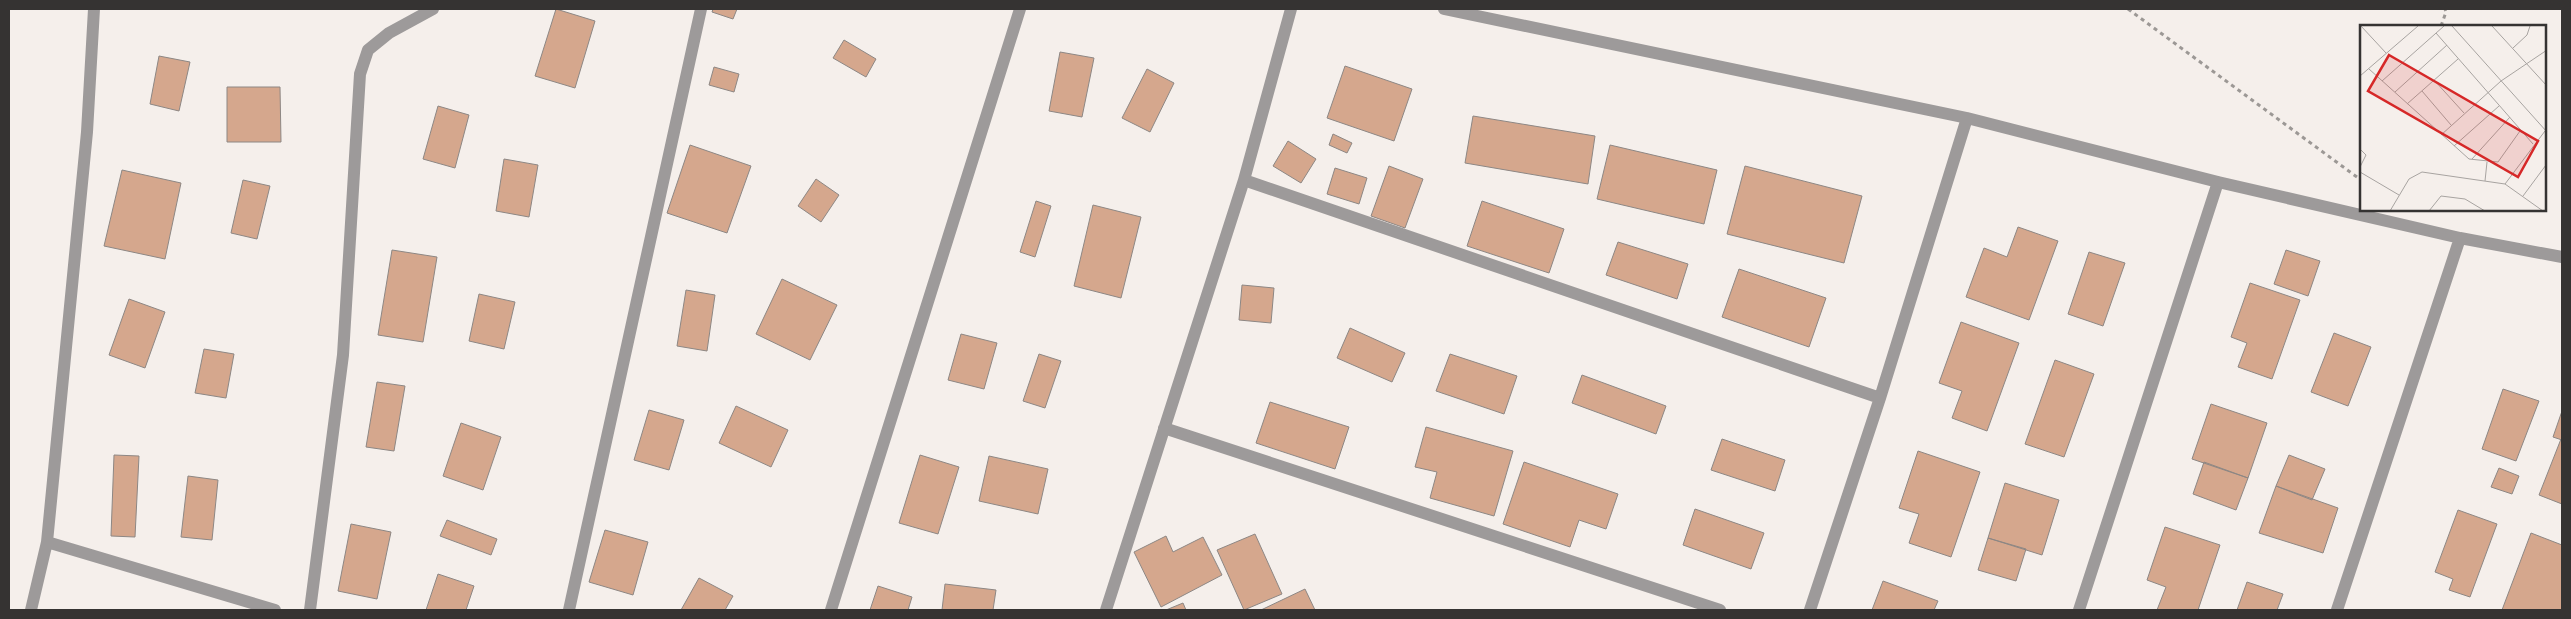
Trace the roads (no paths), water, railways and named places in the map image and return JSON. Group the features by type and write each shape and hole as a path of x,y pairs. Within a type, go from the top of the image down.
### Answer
{"street":[{"path":"31,610 47,542 87,132 94,9"},
{"path":"310,610 343,355 360,74 368,50 389,33 433,9"},
{"path":"569,610 701,9"},
{"path":"831,610 1020,9"},
{"path":"1106,610 1244,180 1291,9"},
{"path":"1444,9 1967,118 2218,182 2460,238 2562,257"},
{"path":"1810,610 1880,398 1967,118"},
{"path":"1244,180 1880,398"},
{"path":"2079,610 2218,182"},
{"path":"2337,610 2460,238"},
{"path":"1164,428 1720,610"},
{"path":"47,542 274,610"}]}
